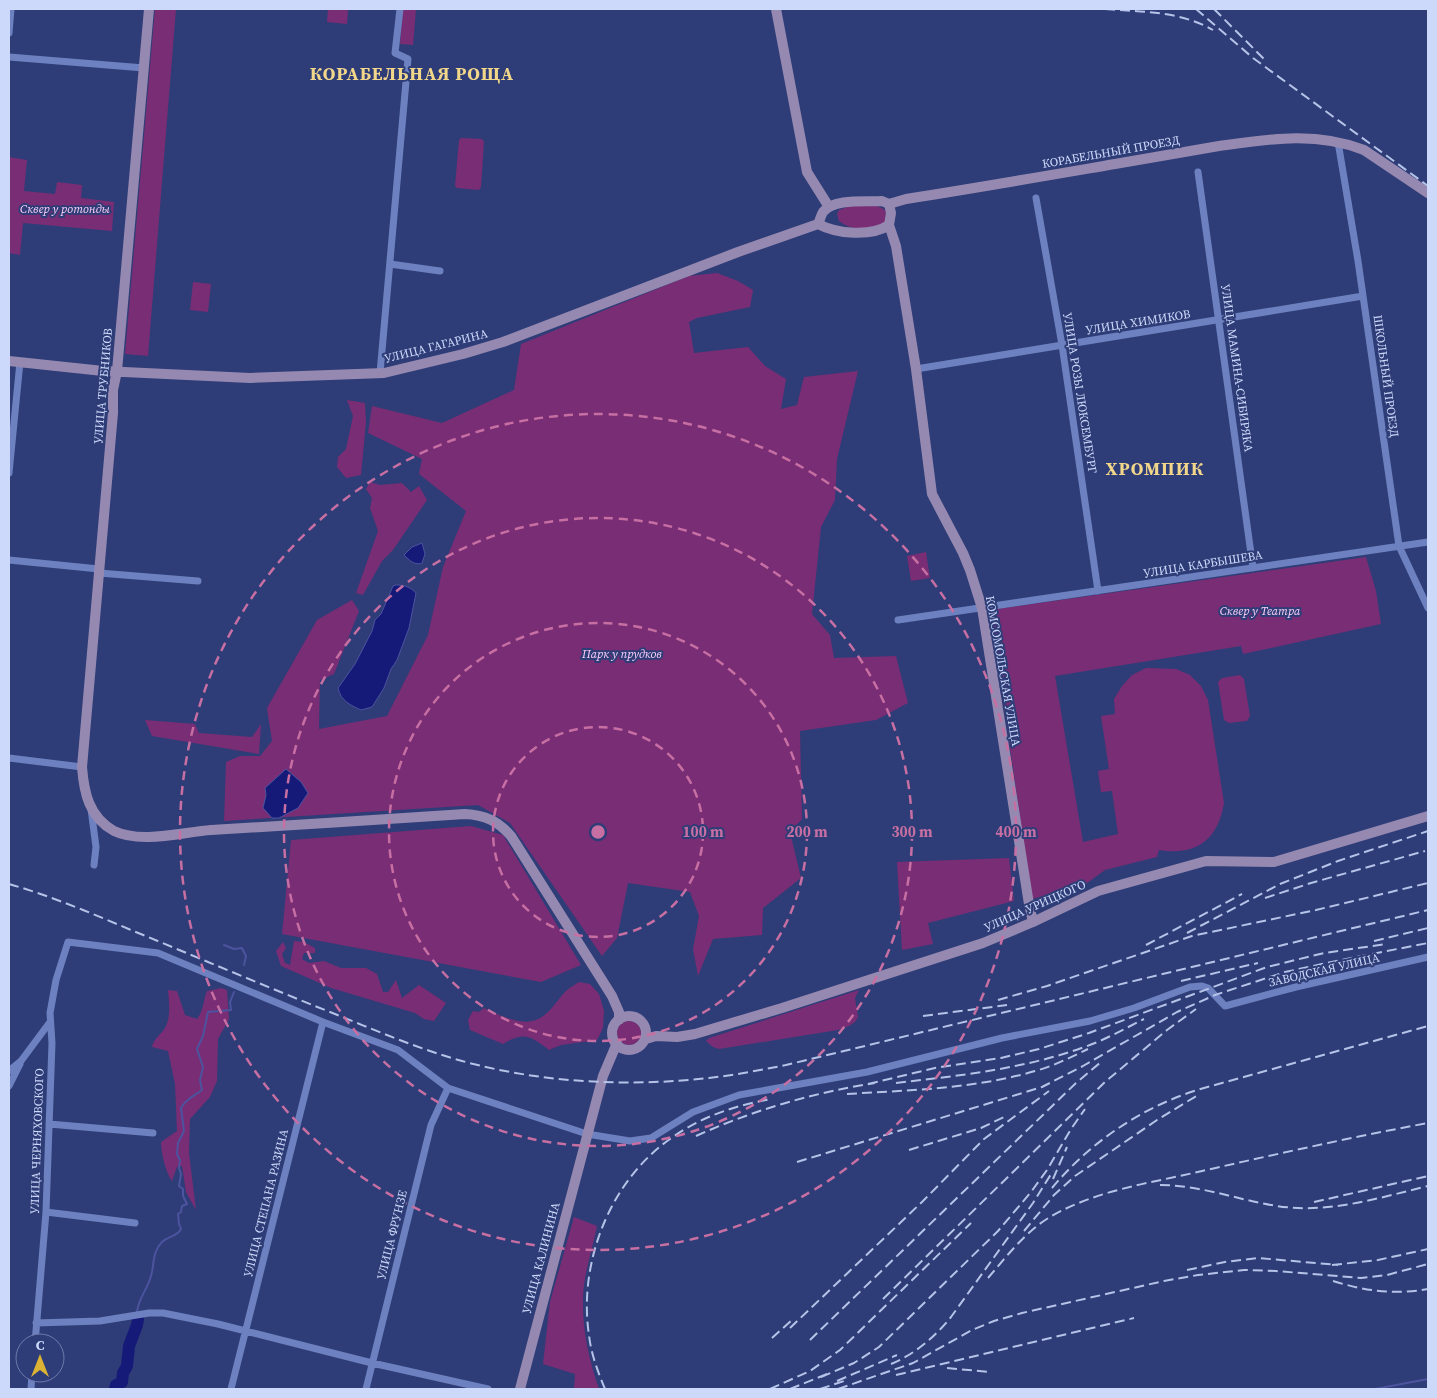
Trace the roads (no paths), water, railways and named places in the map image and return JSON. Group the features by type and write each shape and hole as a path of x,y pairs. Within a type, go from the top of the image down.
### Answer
{"street":[{"path":"9,33 11,9"},
{"name":"УЛИЦА ТРУБНИКОВ","path":"91,808 86,795 82,766 113,413 113,390 149,9"},
{"path":"380,373 408,58 395,53 400,9"},
{"path":"776,9 808,172 829,207"},
{"path":"9,56 144,68"},
{"name":"КОРАБЕЛЬНЫЙ ПРОЕЗД","path":"889,204 906,199 1259,140 1295,137 1352,145 1370,153 1428,193"},
{"name":"ШКОЛЬНЫЙ ПРОЕЗД","path":"1338,142 1363,296 1399,546 1428,608"},
{"name":"УЛИЦА МАМИНА-СИБИРЯКА","path":"1198,172 1253,568"},
{"name":"УЛИЦА РОЗЫ ЛЮКСЕМБУРГ","path":"1036,198 1062,346 1098,591"},
{"path":"889,204 882,201 845,202 829,207 822,213 818,224 842,232 873,231 889,225"},
{"name":"КОМСОМОЛЬСКАЯ УЛИЦА","path":"889,204 891,213 889,225 896,246 916,369 932,494 963,553 982,608 1033,922"},
{"name":"УЛИЦА ГАГАРИНА","path":"9,361 116,371 250,378 380,373 455,356 503,342 738,252 818,224"},
{"path":"390,264 440,271"},
{"name":"УЛИЦА ХИМИКОВ","path":"916,369 1363,296"},
{"path":"9,473 20,362"},
{"name":"УЛИЦА КАРБЫШЕВА","path":"898,620 1428,542"},
{"path":"9,560 198,581"},
{"path":"9,758 82,766"},
{"path":"91,808 96,847 94,865"},
{"path":"91,808 99,820 115,831 139,837 209,830 465,814 486,817 498,824 511,836 608,989 621,1016"},
{"name":"УЛИЦА УРИЦКОГО","path":"649,1035 677,1036 695,1034 759,1015 982,943 1098,892 1206,861 1274,862 1428,816"},
{"name":"УЛИЦА ЧЕРНЯХОВСКОГО","path":"36,1333 46,1212 52,1043 50,1022 56,980 68,942 158,953 323,1022"},
{"name":"ЗАВОДСКАЯ УЛИЦА","path":"587,1134 621,1140 644,1140 658,1135 693,1112 733,1097 867,1072 1002,1038 1090,1021 1134,1008 1190,987 1202,986 1208,988 1225,1006 1296,987 1428,957"},
{"path":"621,1016 631,1016 643,1024 649,1035 643,1044 633,1049 617,1047 612,1032 614,1024 621,1016"},
{"path":"9,1086 21,1061 50,1022"},
{"path":"323,1022 398,1050 448,1088 587,1134"},
{"name":"УЛИЦА СТЕПАНА РАЗИНА","path":"231,1389 323,1022"},
{"name":"УЛИЦА КАЛИНИНА","path":"520,1389 603,1076 617,1047"},
{"path":"9,1071 21,1061"},
{"name":"УЛИЦА ФРУНЗЕ","path":"366,1389 431,1125 448,1088"},
{"path":"49,1124 153,1133"},
{"path":"46,1212 134,1223"},
{"path":"36,1323 100,1321 149,1313 163,1313 488,1389"}],"waterway":[{"path":"224,945 234,949 242,948 246,956 244,965"},
{"path":"137,1312 152,1274 156,1251 162,1242 175,1235 181,1229 178,1214 181,1212 182,1206 187,1204 183,1196 183,1189 179,1186 181,1174 179,1168 180,1160 177,1154 178,1143 184,1131 181,1108 188,1100 202,1090 200,1080 203,1067 197,1049 203,1036 208,1012 231,1010 230,1002 234,992"},
{"path":"115,1389 116,1385 122,1382 123,1373 127,1366 129,1346 138,1319"},
{"path":"1375,1389 1428,1379"}],"railway":[{"path":"1105,9 1174,16 1188,19 1213,30"},
{"path":"1196,9 1253,58 1428,186"},
{"path":"1214,9 1266,61"},
{"path":"1187,933 1280,884 1338,861 1428,831"},
{"path":"1265,898 1425,851"},
{"path":"998,1000 1047,986 1192,936 1316,910 1428,883"},
{"path":"9,884 71,905 367,1027 446,1056 523,1074 585,1081 616,1082 678,1081 709,1078 786,1065 1428,910"},
{"path":"1146,945 1242,894"},
{"path":"1374,941 1428,928"},
{"path":"797,1162 1042,1087 1083,1066 1177,1012 1215,995 1285,972 1428,943"},
{"path":"868,1084 935,1068 1001,1058 1039,1049 1089,1033 1267,967 1324,953 1386,944"},
{"path":"1181,981 1258,963"},
{"path":"923,1016 1007,1005"},
{"path":"883,1299 1105,1082 1167,1030 1196,1009"},
{"path":"896,1083 947,1077 1047,1059 1095,1043 1144,1019"},
{"path":"1052,1188 1067,1171 1102,1140 1120,1127 1161,1104 1204,1088 1428,1026"},
{"path":"847,1094 942,1088 989,1082 1042,1069 1088,1049"},
{"path":"810,1340 1076,1083 1101,1062"},
{"path":"696,1136 762,1110 806,1097 875,1083"},
{"path":"790,1328 923,1201 984,1139 1049,1091"},
{"path":"1024,1231 1054,1195 1075,1176 1157,1120 1198,1095"},
{"path":"605,1389 591,1349 587,1308 594,1252 615,1200 630,1177 649,1157 682,1131 719,1113 772,1099"},
{"path":"821,1377 854,1363 879,1347 998,1231 1047,1170 1085,1109"},
{"path":"909,1150 981,1128 1006,1116"},
{"path":"988,1278 1032,1230 1050,1217 1086,1200 1144,1184 1428,1123"},
{"path":"1053,1179 1067,1147"},
{"path":"891,1364 924,1344 951,1317 1033,1203 1053,1171"},
{"path":"1314,1202 1428,1176"},
{"path":"1160,1185 1190,1187 1277,1206 1296,1208 1353,1204 1428,1186"},
{"path":"770,1389 810,1371 840,1350 971,1223"},
{"path":"1332,1265 1378,1260 1428,1249"},
{"path":"1187,1270 1225,1262 1258,1258 1338,1265"},
{"path":"838,1389 913,1363 972,1330 994,1321 1164,1281 1244,1270 1361,1278 1387,1275 1428,1264"},
{"path":"1333,1281 1380,1291 1404,1292 1428,1289"},
{"path":"896,1375 1134,1318"},
{"path":"772,1338 792,1320"},
{"path":"837,1381 897,1355"},
{"path":"947,1368 990,1372"},
{"path":"790,1389 827,1374"},
{"path":"820,1389 844,1381"}],"district":[{"name":"КОРАБЕЛЬНАЯ РОЩА","path":"412,73"},
{"name":"ХРОМПИК","path":"1155,468"}],"park label":[{"name":"Сквер у ротонды","path":"65,209"},
{"name":"Сквер у Театра","path":"1260,611"},
{"name":"Парк у прудков","path":"622,654"}]}
